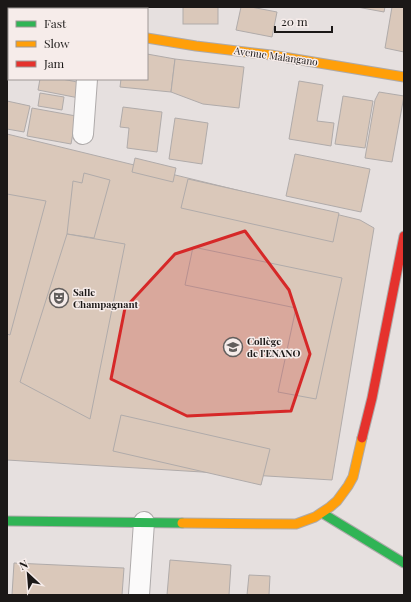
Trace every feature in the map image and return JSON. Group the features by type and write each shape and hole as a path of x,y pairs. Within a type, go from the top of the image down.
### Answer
{"street":[{"name":"Avenue Malangano","path":"148,38 196,46 271,55 404,77"},
{"path":"84,134 87,80"},
{"path":"7,521 296,524 322,513 334,505 348,488 353,477 372,398 404,236"},
{"path":"322,513 404,564"},
{"path":"139,595 144,522"}],"highlighted area":[{"path":"245,231 289,290 310,354 291,411 187,416 111,379 125,308 175,254"}],"building":[{"path":"75,7 118,7 118,8"},
{"path":"183,7 218,7 218,24 183,24"},
{"path":"241,7 251,7 277,12 272,37 236,30"},
{"path":"357,7 385,7 384,12"},
{"path":"392,7 404,7 404,52 385,48"},
{"path":"148,54 175,59 171,92 120,87 121,80 148,80"},
{"path":"175,59 244,67 239,108 203,104 171,92"},
{"path":"40,80 67,80 82,83 79,98 38,90"},
{"path":"299,81 323,85 317,121 334,123 331,146 289,139"},
{"path":"379,92 404,96 392,162 365,158 375,100"},
{"path":"40,93 64,97 62,110 38,106"},
{"path":"343,96 373,101 365,148 335,144"},
{"path":"7,101 30,106 24,132 7,129"},
{"path":"123,107 162,112 157,152 127,148 129,128 120,127"},
{"path":"32,108 76,116 71,144 27,136"},
{"path":"175,118 208,123 202,164 169,159"},
{"name":"Collège de l'ENANO","path":"7,134 360,220 374,228 332,480 7,460"},
{"path":"295,154 370,169 361,212 286,196"},
{"path":"135,158 176,168 173,182 132,172"},
{"path":"84,173 110,180 94,238 67,234 73,181 82,183"},
{"path":"188,179 339,213 333,242 181,208"},
{"path":"7,194 46,201 10,335 7,334"},
{"name":"Salle Champagnant","path":"67,234 125,244 90,419 20,382"},
{"path":"193,247 342,278 316,399 278,392 296,308 185,285"},
{"path":"121,415 270,449 261,485 113,451"},
{"path":"170,560 231,565 229,595 167,595"},
{"path":"14,563 124,568 122,595 12,595"},
{"path":"249,575 270,576 269,595 247,595"}],"traffic: fast":[{"path":"322,513 404,563"},
{"path":"7,521 182,523"}],"traffic: slow":[{"path":"148,38 196,46 271,55 404,77"},
{"path":"182,523 296,524 315,517 337,501 348,486 353,477 362,438"}],"traffic: jam":[{"path":"362,438 372,398 404,236"}],"place":[{"name":"Salle Champagnant","path":"59,298"},
{"name":"Collège de l'ENANO","path":"233,347"}]}
